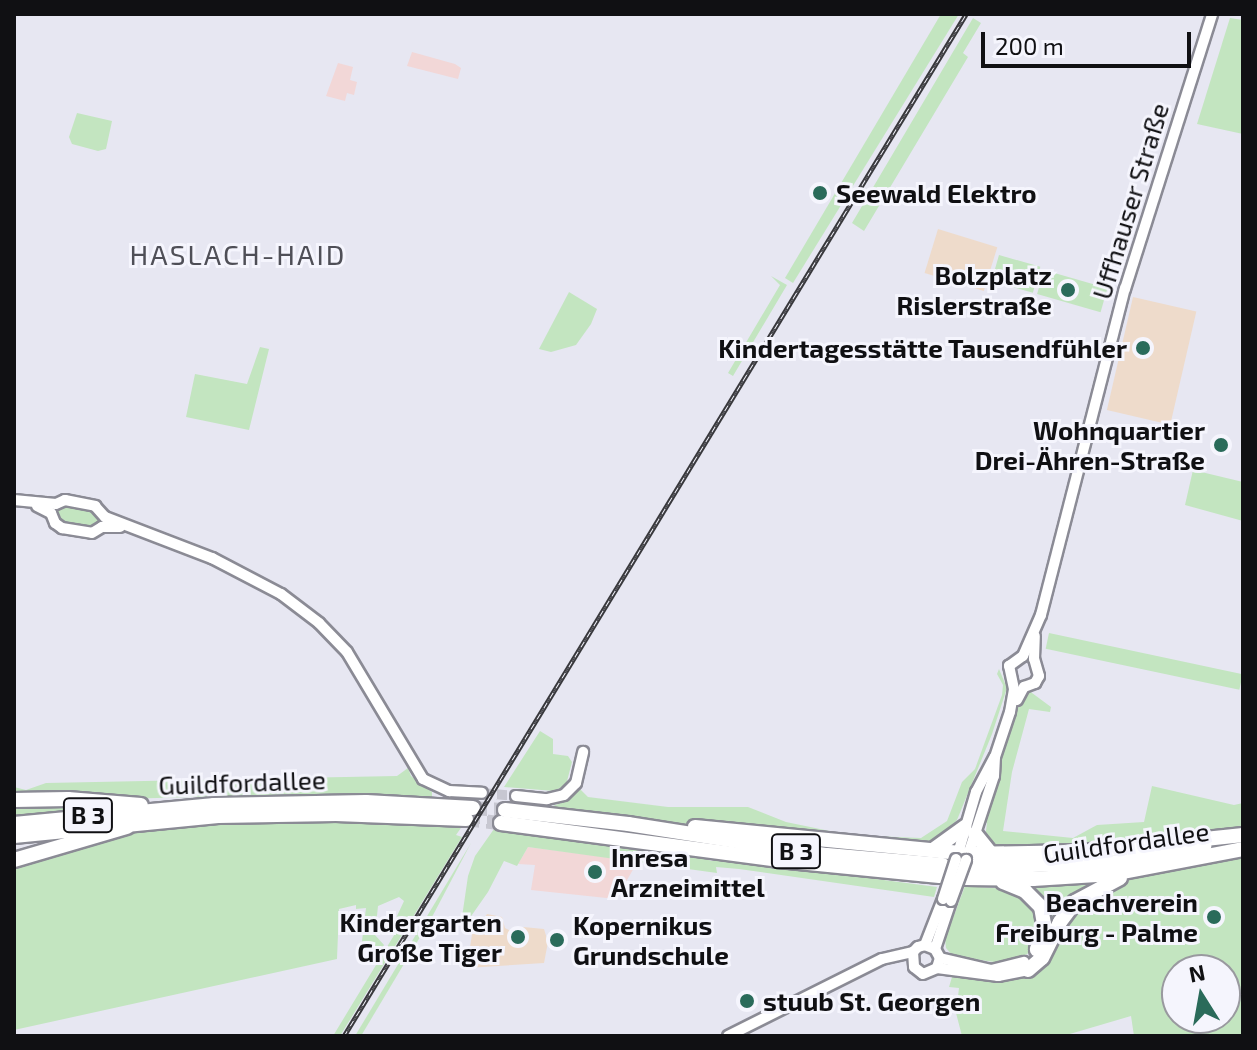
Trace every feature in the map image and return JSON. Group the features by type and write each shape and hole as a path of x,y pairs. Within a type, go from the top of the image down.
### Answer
{"highway":[{"path":"14,800 124,802 161,808"},
{"name":"Guildfordallee","path":"14,824 161,808 287,802 470,813 280,814 138,821 14,836"},
{"name":"Guildfordallee","path":"1243,836 1122,862 958,864 793,862 503,816 651,828 827,855 958,864 995,879 1138,871 1243,849"},
{"name":"B 3","path":"14,860 109,835 138,821"},
{"path":"651,828 724,829 932,850 958,864 991,854 1081,852 1243,836"},
{"path":"932,850 970,830 991,854"},
{"path":"1026,966 1042,958 1060,922 1075,902 1095,888 1138,871"},
{"path":"995,879 1035,898 1044,914 1042,942 1026,966"}],"street":[{"name":"Uffhauser Straße","path":"935,955 947,900 970,830 983,777 995,757 1019,685 1009,666 1023,656 1035,635 1062,545 1125,289 1212,14"},
{"path":"18,500 54,508 65,500 95,506 104,522 137,530 224,563 304,611 347,652 423,779 449,791 482,793"},
{"path":"54,508 55,523 62,528 92,533 104,522"},
{"name":"Uffhauser Straße","path":"1019,685 1035,683 1039,676 1034,659 1035,635"},
{"path":"1023,656 1034,659"},
{"path":"516,796 547,799 564,795 576,783 583,752"},
{"path":"728,1036 882,959 935,955 991,970 1026,966"},
{"path":"913,958 916,970 923,974 935,955"}],"shaded area":[{"path":"412,52 455,64 461,68 458,79 407,66"},
{"path":"338,63 353,67 350,80 357,82 354,95 347,93 345,101 326,96"},
{"path":"938,229 997,247 984,291 925,273"},
{"path":"1133,297 1196,312 1170,425 1107,410"},
{"path":"528,847 638,861 616,899 531,890 535,865 518,864"},
{"path":"487,914 502,917 505,928 513,932 523,927 544,929 548,942 544,963 467,968 472,934"}],"green space":[{"path":"941,14 959,14 793,283 785,278"},
{"path":"973,18 981,23 963,53 968,57 864,231 852,223"},
{"path":"1230,18 1243,20 1243,134 1197,124"},
{"path":"77,113 112,121 106,149 98,151 72,144 69,137"},
{"path":"999,255 1040,267 1033,293 992,281"},
{"name":"Bolzplatz Rislerstraße","path":"1044,270 1107,288 1101,312 1037,294"},
{"path":"771,276 787,285 733,376 728,373 780,285"},
{"path":"569,292 597,309 591,324 576,345 551,352 539,349"},
{"path":"260,347 269,349 249,430 186,417 195,374 247,384"},
{"path":"1193,470 1243,482 1243,521 1185,505"},
{"path":"65,505 95,510 99,524 90,529 62,523 56,512"},
{"path":"1049,633 1243,674 1239,690 1046,649"},
{"path":"999,669 1007,688 992,734 957,820 934,844 680,824 547,808 564,802 579,788 588,797 668,807 748,807 786,822 849,835 921,838 947,821 962,782 975,769 1002,695 1003,685 997,674"},
{"path":"1028,690 1051,707 1050,712 1029,709 1012,772 1003,831 1073,838 1097,825 1144,822 1152,786 1234,805 1243,803 1243,828 1095,847 991,845 985,838 987,823 982,821 1015,715 1023,694"},
{"path":"540,731 553,739 553,754 568,756 572,762 566,785 554,791 504,787"},
{"path":"408,768 411,776 432,792 432,798 306,794 121,799 109,807 14,818 14,787 26,790 46,783 397,776"},
{"path":"384,821 463,825 456,835 462,837 340,1036 333,1036 396,932 391,929 404,901 399,897 378,906 375,935 384,945 378,955 365,948 362,941 366,908 356,909 356,905 339,909 337,959 14,1030 14,863 147,830 199,825"},
{"path":"494,829 688,854 712,861 723,859 937,887 934,897 739,869 716,867 717,873 528,847 517,866 504,861 467,922 462,917 468,876 475,856"},
{"path":"471,843 432,917 361,1036 355,1036"},
{"path":"1243,856 1243,1036 1134,1036 1131,1016 1063,1036 962,1036 956,1013 959,988 949,987 952,977 996,981 1020,979 1041,968 1077,904 1112,883"},
{"path":"1096,882 1051,928 1048,909 1025,885"},
{"path":"965,886 1007,889 1031,899 1042,921 1032,951 1017,960 1001,963 953,956 946,948 945,939"}],"tunnel":[{"path":"482,793 516,796"},
{"path":"473,808 505,810"},
{"path":"466,819 501,823"}],"railway":[{"path":"344,1036 966,14"}],"place":[{"name":"Seewald Elektro","path":"820,193"},
{"name":"Bolzplatz Rislerstraße","path":"1068,290"},
{"name":"Kindertagesstätte Tausendfühler","path":"1143,348"},
{"name":"Wohnquartier Drei-Ähren-Straße","path":"1221,445"},
{"name":"Inresa Arzneimittel","path":"595,872"},
{"name":"Beachverein Freiburg - Palme","path":"1214,917"},
{"name":"Kindergarten Große Tiger","path":"518,937"},
{"name":"Kopernikus Grundschule","path":"557,940"},
{"name":"stuub St. Georgen","path":"747,1001"}],"district":[{"name":"HASLACH-HAID","path":"238,254"}]}
